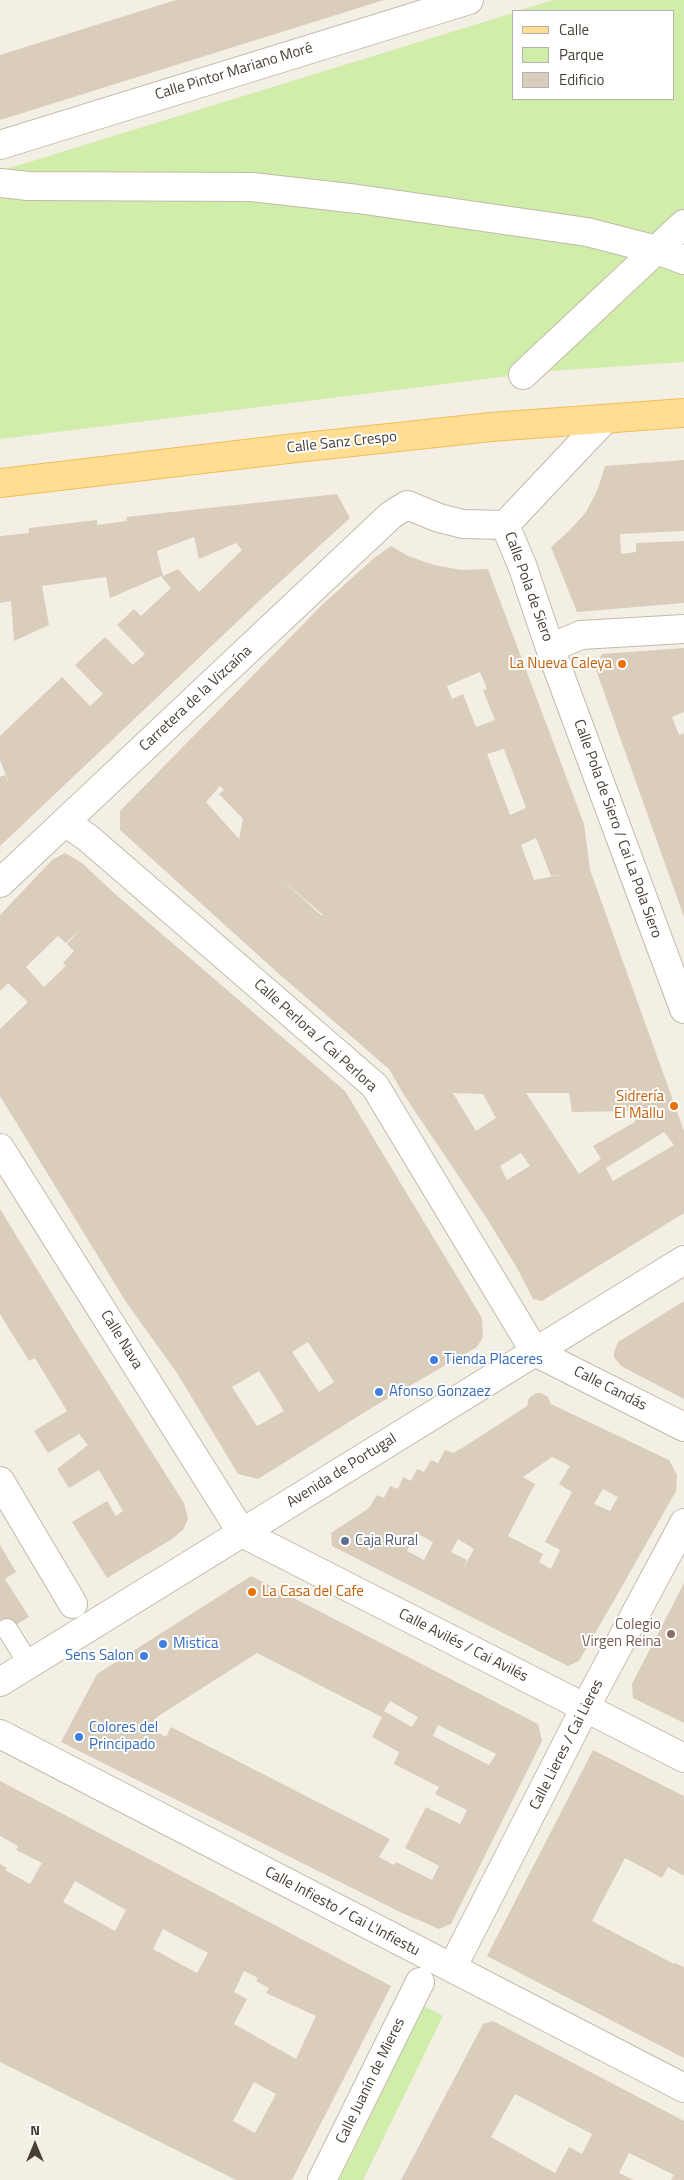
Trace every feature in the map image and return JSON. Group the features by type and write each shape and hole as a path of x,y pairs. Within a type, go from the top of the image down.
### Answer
{"main road":[{"name":"Calle Sanz Crespo","path":"0,483 296,448 491,428 684,413"}],"street":[{"name":"Calle Pintor Mariano Moré","path":"0,145 469,0"},
{"path":"0,183 28,186 252,187 424,207 587,232 657,250 684,260"},
{"path":"523,375 684,224"},
{"path":"505,525 605,419"},
{"name":"Carretera de la Vizcaína","path":"0,883 391,515 407,505 439,518 463,524 505,525"},
{"name":"Calle Pola de Siero","path":"505,525 522,565 550,648"},
{"path":"550,648 581,636 684,629"},
{"name":"Calle Pola de Siero / Cai La Pola Siero","path":"550,648 684,1009"},
{"name":"Calle Perlora / Cai Perlora","path":"65,822 88,838 376,1086 535,1352"},
{"name":"Calle Nava","path":"0,1148 242,1533"},
{"name":"Avenida de Portugal","path":"0,1682 684,1260"},
{"name":"Calle Candás","path":"535,1352 684,1427"},
{"path":"0,1481 73,1604"},
{"name":"Calle Lieres / Cai Lieres","path":"452,1968 585,1708 684,1523"},
{"name":"Calle Avilés / Cai Avilés","path":"242,1533 684,1758"},
{"name":"Calle Infiesto / Cai L'Infiestu","path":"0,1734 684,2088"},
{"name":"Calle Juanín de Mieres","path":"322,2180 420,1982"}],"lane":[{"path":"7,1629 29,1664"}],"green space":[{"path":"553,0 684,0 684,362 550,371 0,439 0,171 512,13 512,100 674,100 674,10 520,10"},
{"path":"424,2006 443,2016 363,2180 339,2180"}],"building":[{"path":"176,0 384,0 0,120 0,55"},
{"path":"684,460 684,531 620,534 621,554 636,552 636,543 684,541 684,603 577,612 551,547 586,512 597,491 605,466"},
{"path":"337,494 350,518 257,603 0,846 0,777 5,775 10,786 0,760 0,736 62,677 90,706 103,694 75,665 105,637 133,665 145,654 117,625 134,609 141,616 171,588 161,576 110,598 106,577 42,586 49,625 14,641 11,601 0,603 0,536 29,533 29,528 97,520 97,525 127,521 126,517","holes":["194,537 199,559 236,543 242,550 199,592 178,569 163,576 157,551"]},
{"path":"391,546 408,556 434,565 461,570 488,569 584,824 590,870 684,1131 684,1213 542,1301 533,1299 517,1268 486,1217 404,1095 389,1069 278,973 120,830 120,811 323,604 373,559","holes":["480,672 487,689 483,690 495,720 476,727 463,694 452,699 447,686","504,749 526,808 510,815 487,754","220,786 224,790 219,794 243,819 239,839 206,802","536,838 551,876 565,874 534,880 521,845","279,877 322,914 322,916","453,1093 483,1094 496,1118 476,1131","526,1093 569,1093 572,1112 634,1111 635,1122 593,1146 601,1159 579,1174","664,1132 674,1145 613,1181 606,1168","521,1153 530,1166 507,1180 500,1166"]},
{"path":"684,648 684,712 672,717 679,735 684,733 684,917 595,667 602,654"},
{"path":"65,853 82,863 114,893 345,1091 482,1318 483,1337 477,1347 373,1407 258,1479 238,1474 177,1373 126,1302 0,1096 0,1029 28,1002 8,983 0,991 0,915 52,860","holes":["81,928 67,944 74,951 63,963 66,966 44,987 26,967 58,936 66,943","308,1342 334,1382 319,1392 292,1352","259,1371 284,1411 257,1426 232,1387"]},
{"path":"0,1209 184,1503 188,1519 183,1530 172,1539 107,1578 72,1522 107,1501 116,1516 123,1511 99,1470 69,1488 57,1469 88,1445 79,1434 48,1453 34,1431 67,1411 35,1358 29,1361 0,1314"},
{"path":"684,1301 684,1399 621,1366 614,1357 614,1352 618,1342"},
{"path":"536,1393 541,1393 548,1397 551,1404 669,1460 677,1475 676,1491 616,1597 579,1661 568,1666 332,1546 331,1533 369,1508 377,1495 384,1498 390,1486 398,1489 403,1477 411,1481 417,1469 424,1472 431,1460 438,1463 445,1450 453,1453 467,1445 527,1406 529,1398","holes":["552,1457 570,1466 559,1484 572,1492 545,1542 560,1550 551,1569 539,1562 543,1554 508,1536 535,1484 523,1477","603,1489 618,1497 610,1511 594,1504","416,1533 433,1542 424,1560 407,1551","458,1539 474,1549 461,1573 467,1560 451,1552"]},
{"path":"0,1545 16,1572 5,1579 29,1617 0,1634"},
{"path":"251,1576 538,1724 542,1741 451,1924 439,1929 400,1912 61,1742 97,1674","holes":["257,1653 382,1717 372,1737 399,1752 394,1764 439,1787 435,1794 467,1810 460,1824 426,1807 405,1848 439,1866 432,1880 396,1862 394,1865 379,1857 390,1839 171,1727 166,1737 149,1728 157,1717","390,1701 418,1717 412,1727 384,1711","438,1725 496,1754 489,1765 433,1736"]},
{"name":"Colegio Virgen Reina","path":"684,1583 684,1723 633,1698 632,1684"},
{"path":"593,1750 684,1796 684,1876 668,1867 662,1878 625,1858 592,1921 674,1964 684,1967 684,2058 487,1956"},
{"path":"0,1781 391,1986 292,2180 236,2180 0,2062 0,1864 7,1868 5,1870 30,1884 42,1863 16,1850 18,1846 0,1836","holes":["75,1881 126,1910 115,1931 63,1902","163,1929 208,1953 197,1973 153,1949","244,1971 258,1978 256,1981 269,1988 266,1993 316,2016 296,2059 234,2024 247,1999 234,1992","254,2082 276,2094 255,2133 233,2121"]},
{"path":"493,2021 684,2121 684,2180 671,2180 674,2175 629,2153 619,2173 634,2180 401,2180 483,2024","holes":["515,2094 592,2134 582,2154 569,2147 555,2173 491,2137"]}],"place":[{"name":"La Nueva Caleya","path":"622,664"},
{"name":"Sidrería El Mallu","path":"674,1106"},
{"name":"Tienda Placeres","path":"434,1360"},
{"name":"Afonso Gonzaez","path":"379,1392"},
{"name":"Caja Rural","path":"345,1541"},
{"name":"La Casa del Cafe","path":"252,1592"},
{"name":"Colegio Virgen Reina","path":"671,1634"},
{"name":"Mistica","path":"163,1644"},
{"name":"Sens Salon","path":"144,1656"},
{"name":"Colores del Principado","path":"79,1737"}]}
